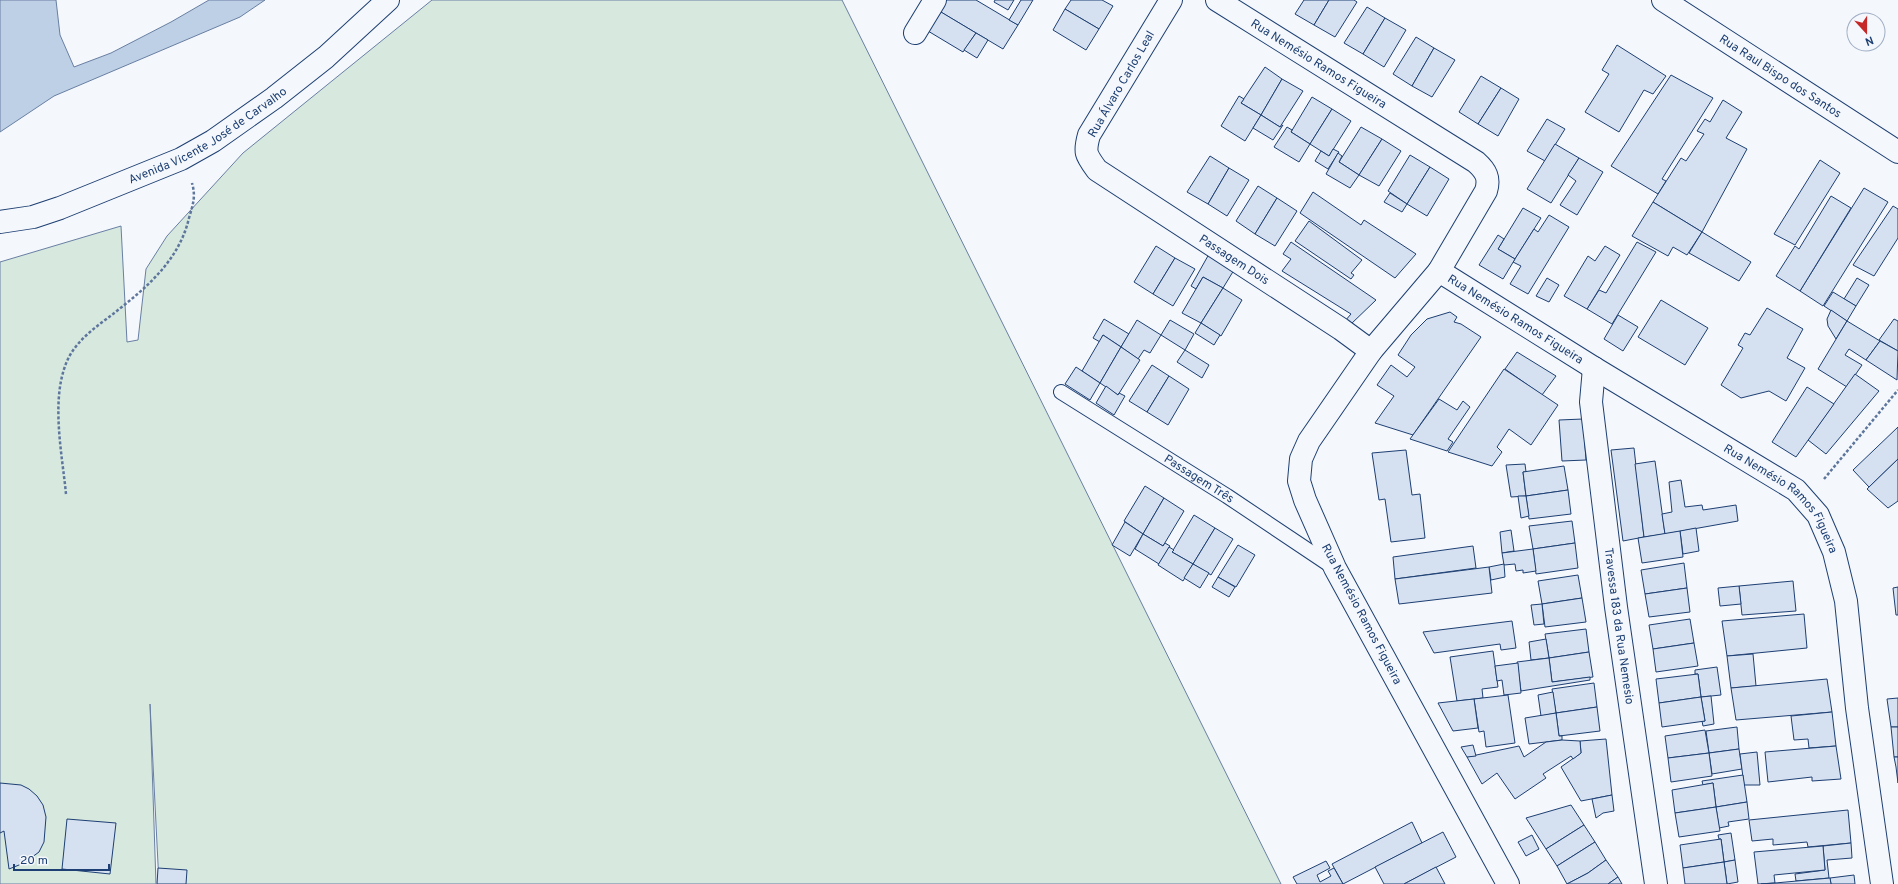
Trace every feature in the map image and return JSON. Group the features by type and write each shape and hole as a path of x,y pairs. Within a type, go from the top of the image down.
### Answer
{"street":[{"name":"Avenida Vicente José de Carvalho","path":"0,222 33,217 60,208 181,159 213,141 274,98 326,57 388,0"},
{"path":"915,33 935,0"},
{"name":"Rua Álvaro Carlos Leal","path":"1097,170 1089,159 1086,148 1089,135 1171,0"},
{"name":"Rua Nemésio Ramos Figueira","path":"1217,0 1476,162 1484,169 1488,183 1486,191 1439,271 1371,351 1309,441 1301,459 1299,481 1305,500 1335,568 1508,884"},
{"name":"Rua Raul Bispo dos Santos","path":"1663,0 1898,152"},
{"name":"Passagem Dois","path":"1097,170 1328,320 1371,351"},
{"name":"Rua Nemésio Ramos Figueira","path":"1439,271 1594,368 1796,490 1818,515 1834,552 1846,601 1857,708 1882,884"},
{"name":"Travessa 183 da Rua Nemesio","path":"1594,368 1591,402 1616,607 1656,884"}],"lane":[{"name":"Passagem Três","path":"1061,392 1227,496 1335,568"}],"path":[{"path":"66,494 58,420 58,397 68,361 74,349 100,324 145,289 163,269 178,247 187,228 195,195 190,175 181,159"},
{"path":"1806,501 1898,390"}],"shaded area":[{"path":"432,0 842,0 1281,884 159,884 150,704 156,884 0,884 0,262 121,226 127,342 138,340 146,269 167,236 243,153"}],"water":[{"path":"0,0 56,0 60,35 74,67 111,53 171,22 209,0 265,0 240,17 54,96 0,132"}],"building":[{"path":"940,0 976,0 1018,25 1003,49 934,8"},
{"path":"995,0 1014,0 1008,10 994,2"},
{"path":"1021,0 1033,0 1018,25 1009,20"},
{"path":"1071,0 1102,0 1113,6 1099,29 1065,9"},
{"path":"1304,0 1329,0 1314,25 1295,14"},
{"path":"1329,0 1354,0 1357,2 1335,37 1314,25"},
{"path":"1367,7 1385,18 1363,54 1344,43"},
{"path":"1065,9 1099,29 1086,50 1053,30"},
{"path":"941,12 976,33 963,52 928,31"},
{"path":"1385,18 1406,30 1384,67 1363,54"},
{"path":"976,33 988,40 977,58 964,50"},
{"path":"1416,37 1434,48 1412,86 1393,74"},
{"path":"1617,45 1666,76 1653,94 1644,90 1619,132 1585,112 1609,74 1602,70"},
{"path":"1434,48 1455,60 1432,97 1412,86"},
{"path":"1265,67 1282,79 1261,115 1241,103"},
{"path":"1671,75 1713,98 1662,179 1666,181 1658,194 1611,166"},
{"path":"1481,76 1501,88 1478,124 1459,112"},
{"path":"1282,79 1303,91 1280,127 1261,115"},
{"path":"1501,88 1519,99 1498,136 1478,124"},
{"path":"1239,96 1244,99 1241,103 1261,115 1245,141 1221,126"},
{"path":"1312,97 1332,109 1310,144 1291,132"},
{"path":"1723,100 1742,112 1726,138 1747,149 1702,232 1653,202 1681,158 1686,161 1704,134 1697,131 1705,119 1710,122"},
{"path":"1332,109 1351,121 1329,156 1310,144"},
{"path":"1261,115 1280,127 1283,125 1273,140 1253,128"},
{"path":"1547,119 1565,129 1545,161 1527,151"},
{"path":"1287,127 1292,130 1291,132 1310,144 1299,162 1274,147"},
{"path":"1361,127 1382,139 1359,175 1339,162"},
{"path":"1382,139 1401,151 1379,186 1359,175"},
{"path":"1555,144 1579,158 1551,203 1527,189"},
{"path":"1333,149 1339,152 1328,169 1315,161 1321,151 1329,156"},
{"path":"1338,153 1342,156 1339,162 1359,175 1350,188 1326,174"},
{"path":"1410,155 1430,167 1407,204 1388,191"},
{"path":"1210,156 1229,168 1208,204 1187,192"},
{"path":"1579,158 1603,172 1577,215 1560,205 1576,181 1568,175"},
{"path":"1820,160 1840,173 1795,245 1774,234"},
{"path":"1430,167 1449,179 1427,216 1407,204"},
{"path":"1229,168 1249,180 1227,216 1208,204"},
{"path":"1258,186 1277,198 1255,234 1236,221"},
{"path":"1864,188 1888,202 1823,306 1800,291"},
{"path":"1313,192 1361,225 1364,220 1416,254 1395,278 1300,213"},
{"path":"1390,193 1407,204 1402,212 1384,202"},
{"path":"1831,196 1851,208 1800,291 1776,276 1795,246 1799,249"},
{"path":"1277,198 1297,211 1275,246 1255,234"},
{"path":"1653,202 1702,232 1687,255 1673,247 1668,256 1632,236"},
{"path":"1893,206 1898,209 1898,238 1874,276 1853,265"},
{"path":"1523,208 1541,218 1515,259 1498,249"},
{"path":"1549,215 1569,227 1528,294 1510,284 1521,266 1513,262 1534,229 1538,232"},
{"path":"1309,221 1362,260 1351,273 1354,275 1351,279 1295,241"},
{"path":"1702,232 1751,262 1739,281 1689,253"},
{"path":"1498,235 1504,239 1498,249 1515,259 1503,279 1479,265"},
{"path":"1291,242 1376,300 1350,325 1345,321 1351,314 1282,271 1291,259 1283,254"},
{"path":"1637,242 1656,252 1612,324 1587,309 1599,290 1606,293"},
{"path":"1156,246 1175,258 1153,294 1134,282"},
{"path":"1605,246 1620,255 1587,309 1564,296 1588,256 1595,261"},
{"path":"1209,254 1234,270 1223,288 1203,277 1196,289 1191,286"},
{"path":"1175,258 1195,269 1173,306 1153,294"},
{"path":"1203,277 1223,288 1201,323 1182,313"},
{"path":"1547,278 1559,285 1549,302 1536,296"},
{"path":"1857,278 1869,285 1856,306 1844,299"},
{"path":"1223,288 1242,300 1221,336 1201,323"},
{"path":"1833,292 1856,306 1847,321 1824,306"},
{"path":"1661,300 1708,328 1685,365 1638,337"},
{"path":"1767,308 1803,329 1787,358 1805,368 1786,401 1769,391 1741,398 1721,385 1743,348 1738,345 1745,333 1750,335"},
{"path":"1831,310 1847,321 1836,339 1828,326 1827,319"},
{"path":"1450,312 1457,317 1454,322 1461,324 1481,337 1413,435 1375,423 1394,396 1377,385 1391,365 1407,377 1415,367 1398,355 1411,335 1427,319"},
{"path":"1618,315 1638,327 1623,351 1604,339"},
{"path":"1104,319 1129,334 1121,347 1103,335 1100,342 1093,338"},
{"path":"1894,319 1898,321 1898,351 1879,340"},
{"path":"1137,320 1161,335 1150,353 1144,350 1138,359 1121,347"},
{"path":"1170,320 1194,334 1185,350 1161,335"},
{"path":"1847,321 1880,341 1866,360 1849,349 1845,355 1862,365 1847,387 1818,369"},
{"path":"1201,323 1220,335 1214,345 1195,333"},
{"path":"1103,335 1121,347 1100,383 1082,371"},
{"path":"1880,341 1898,351 1897,380 1866,360"},
{"path":"1121,347 1140,360 1118,395 1100,383"},
{"path":"1185,350 1209,365 1202,378 1177,362"},
{"path":"1517,352 1556,376 1542,395 1505,369"},
{"path":"1152,365 1169,376 1147,412 1129,401"},
{"path":"1076,367 1100,383 1090,400 1065,384"},
{"path":"1504,369 1558,405 1531,445 1509,429 1497,447 1502,452 1492,466 1448,452"},
{"path":"1855,374 1879,391 1826,454 1808,440"},
{"path":"1169,376 1189,389 1168,425 1147,412"},
{"path":"1106,386 1118,395 1119,393 1125,396 1114,415 1096,403"},
{"path":"1807,387 1834,404 1796,457 1772,442"},
{"path":"1439,399 1457,410 1463,401 1470,407 1448,439 1453,442 1447,451 1410,439"},
{"path":"1583,419 1586,460 1562,461 1559,420"},
{"path":"1898,427 1898,459 1869,487 1853,470"},
{"path":"1634,448 1644,537 1623,541 1611,450"},
{"path":"1406,450 1412,495 1420,494 1425,538 1391,542 1385,499 1379,500 1372,453"},
{"path":"1898,459 1898,501 1888,508 1867,489"},
{"path":"1655,461 1665,534 1644,537 1635,464"},
{"path":"1525,464 1526,472 1523,472 1526,496 1511,497 1506,465"},
{"path":"1564,466 1568,490 1526,496 1523,472"},
{"path":"1681,480 1685,507 1702,505 1703,510 1736,505 1738,521 1665,534 1662,514 1672,512 1669,482"},
{"path":"1145,486 1164,498 1143,534 1124,521"},
{"path":"1568,490 1571,514 1529,519 1526,496"},
{"path":"1518,496 1526,496 1529,516 1521,518"},
{"path":"1164,498 1184,511 1163,546 1143,534"},
{"path":"1194,515 1215,528 1193,564 1172,552"},
{"path":"1572,521 1575,543 1533,549 1529,526"},
{"path":"1125,522 1143,534 1130,556 1112,545"},
{"path":"1215,528 1233,539 1211,575 1193,564"},
{"path":"1696,528 1699,551 1683,554 1680,531"},
{"path":"1511,530 1514,551 1502,553 1500,532"},
{"path":"1680,531 1683,557 1642,563 1638,538"},
{"path":"1143,534 1163,546 1165,543 1170,546 1159,564 1135,549"},
{"path":"1575,543 1578,568 1536,574 1533,549"},
{"path":"1238,545 1255,555 1236,587 1218,577"},
{"path":"1473,546 1476,568 1395,579 1393,557"},
{"path":"1169,547 1174,550 1172,552 1193,564 1183,581 1158,565"},
{"path":"1533,549 1536,571 1523,573 1523,570 1516,571 1515,564 1504,565 1502,553"},
{"path":"1684,563 1687,588 1645,594 1641,570"},
{"path":"1193,564 1209,573 1200,588 1184,578"},
{"path":"1504,564 1505,577 1491,580 1489,567"},
{"path":"1489,567 1492,593 1399,604 1395,579"},
{"path":"1578,575 1582,598 1542,604 1538,581"},
{"path":"1218,577 1235,587 1229,597 1212,587"},
{"path":"1793,581 1796,611 1742,615 1739,586"},
{"path":"1739,586 1741,604 1720,606 1718,588"},
{"path":"1898,587 1898,615 1896,615 1893,588"},
{"path":"1687,588 1690,612 1649,617 1645,594"},
{"path":"1582,598 1586,622 1545,627 1542,604"},
{"path":"1542,604 1544,624 1534,625 1531,605"},
{"path":"1804,614 1807,648 1727,656 1722,621"},
{"path":"1690,619 1694,643 1653,649 1649,625"},
{"path":"1512,621 1516,648 1501,650 1500,644 1434,653 1423,632"},
{"path":"1586,629 1589,652 1549,658 1545,634"},
{"path":"1546,639 1549,658 1531,660 1529,642"},
{"path":"1694,643 1698,666 1656,672 1653,649"},
{"path":"1493,651 1498,687 1482,689 1483,698 1457,701 1450,657"},
{"path":"1589,652 1593,677 1552,682 1549,658"},
{"path":"1753,654 1756,686 1731,688 1727,656"},
{"path":"1549,658 1552,682 1590,677 1590,680 1521,691 1517,662"},
{"path":"1518,663 1521,693 1504,695 1502,680 1497,681 1495,666"},
{"path":"1717,667 1721,695 1701,697 1698,674 1695,674 1695,670"},
{"path":"1698,674 1701,697 1659,703 1656,679"},
{"path":"1827,679 1832,712 1736,720 1731,688"},
{"path":"1594,683 1597,707 1556,713 1552,689"},
{"path":"1553,692 1556,713 1541,716 1538,695"},
{"path":"1508,695 1515,743 1486,747 1484,731 1479,732 1474,699"},
{"path":"1711,696 1714,724 1703,726 1702,721 1705,721 1701,697"},
{"path":"1701,697 1705,721 1662,727 1659,703"},
{"path":"1898,698 1898,727 1891,727 1887,699"},
{"path":"1474,699 1478,728 1453,731 1438,703"},
{"path":"1597,707 1600,731 1559,736 1556,713"},
{"path":"1832,712 1836,746 1809,748 1808,739 1794,740 1791,716"},
{"path":"1556,713 1559,736 1562,736 1562,740 1529,744 1525,718"},
{"path":"1737,727 1739,749 1709,753 1706,731"},
{"path":"1891,727 1898,727 1898,757 1894,757"},
{"path":"1705,730 1709,753 1668,758 1665,736"},
{"path":"1606,739 1612,795 1581,801 1561,767 1581,753 1580,741"},
{"path":"1562,740 1580,741 1581,753 1573,759 1571,756 1543,774 1546,778 1515,799 1497,773 1482,784 1467,757 1519,746 1524,757 1546,742"},
{"path":"1473,745 1476,756 1467,757 1461,747"},
{"path":"1836,746 1841,779 1812,781 1812,777 1768,782 1765,752"},
{"path":"1739,749 1742,769 1712,774 1709,753"},
{"path":"1757,752 1760,785 1744,785 1740,754"},
{"path":"1709,753 1712,776 1671,782 1668,758"},
{"path":"1894,757 1898,757 1898,783 1896,767"},
{"path":"1743,775 1747,802 1716,807 1713,783 1703,785 1702,781"},
{"path":"0,783 21,785 29,789 37,796 43,805 46,817 44,842 39,852 24,863 9,869 4,831 0,833"},
{"path":"1713,783 1716,807 1675,813 1672,790"},
{"path":"1612,795 1614,811 1603,813 1596,818 1592,799"},
{"path":"1747,802 1749,819 1728,822 1729,826 1719,828 1716,807"},
{"path":"1571,805 1584,825 1546,849 1526,818"},
{"path":"1716,807 1720,831 1679,837 1675,813"},
{"path":"1848,810 1851,843 1808,847 1807,842 1773,845 1773,839 1752,841 1749,820"},
{"path":"67,819 116,823 110,874 62,869"},
{"path":"1412,822 1422,843 1343,884 1332,864"},
{"path":"1584,825 1595,842 1557,866 1546,849"},
{"path":"1443,832 1456,857 1404,884 1384,884 1375,867"},
{"path":"1731,833 1735,860 1724,862 1721,839 1719,839 1718,835"},
{"path":"1532,835 1539,849 1526,856 1518,842"},
{"path":"1721,839 1724,862 1683,868 1680,845"},
{"path":"1595,842 1606,860 1588,873 1567,884 1557,866"},
{"path":"1851,843 1852,858 1827,860 1829,878 1796,881 1795,874 1825,870 1823,846"},
{"path":"1823,846 1825,870 1774,875 1775,883 1758,884 1754,852"},
{"path":"1606,860 1618,877 1608,884 1567,884 1588,873"},
{"path":"1735,860 1738,882 1727,884 1724,862"},
{"path":"1326,861 1330,868 1317,875 1320,882 1331,876 1328,871 1334,868 1343,884 1297,884 1293,877"},
{"path":"1724,862 1727,884 1685,884 1683,868"},
{"path":"1436,867 1445,884 1404,884"},
{"path":"158,868 187,870 186,884 157,884"},
{"path":"1854,875 1855,884 1831,884 1830,878"},
{"path":"1618,877 1622,884 1608,884"},
{"path":"1830,878 1831,884 1761,884 1775,883"}]}
